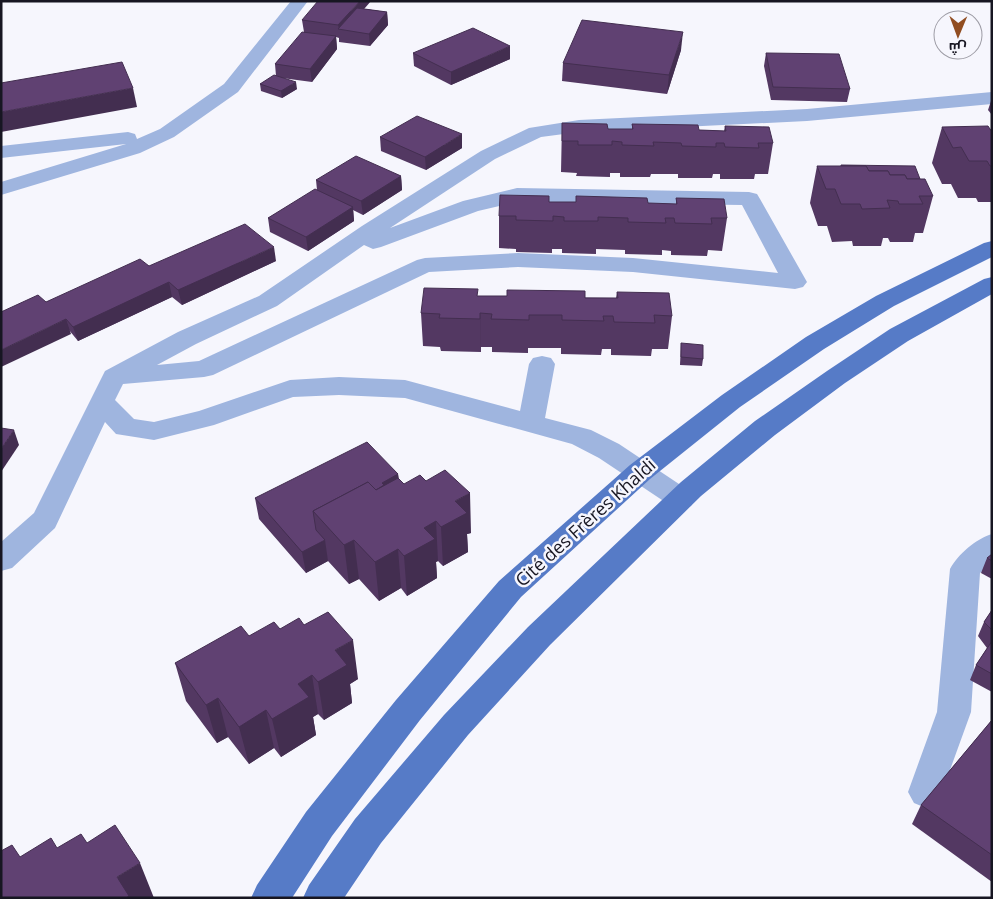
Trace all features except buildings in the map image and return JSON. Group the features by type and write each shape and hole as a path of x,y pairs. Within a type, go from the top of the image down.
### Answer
{"main road":[{"name":"Cité des Frères Khaldi","path":"270,898 320,824 408,710 510,590 640,472 731,401 815,343 885,301 992,248"},
{"path":"322,898 368,831 456,725 539,636 681,499 765,428 836,377 899,335 992,284"}],"street":[{"path":"1,189 133,149 166,133 231,88 300,1"},
{"path":"1,560 45,520 114,377 187,338 268,301 488,155 536,132 578,126 808,115 992,98"},
{"path":"1,152 166,133"},
{"path":"114,377 204,369 333,306 425,265 518,260 633,265 794,282 749,199 517,195 471,206 331,258"},
{"path":"531,422 542,364"},
{"path":"101,402 126,427 154,431 205,418 290,389 339,386 406,389 581,437 609,451 681,499"},
{"path":"926,792 954,712 965,569 992,546"}]}
